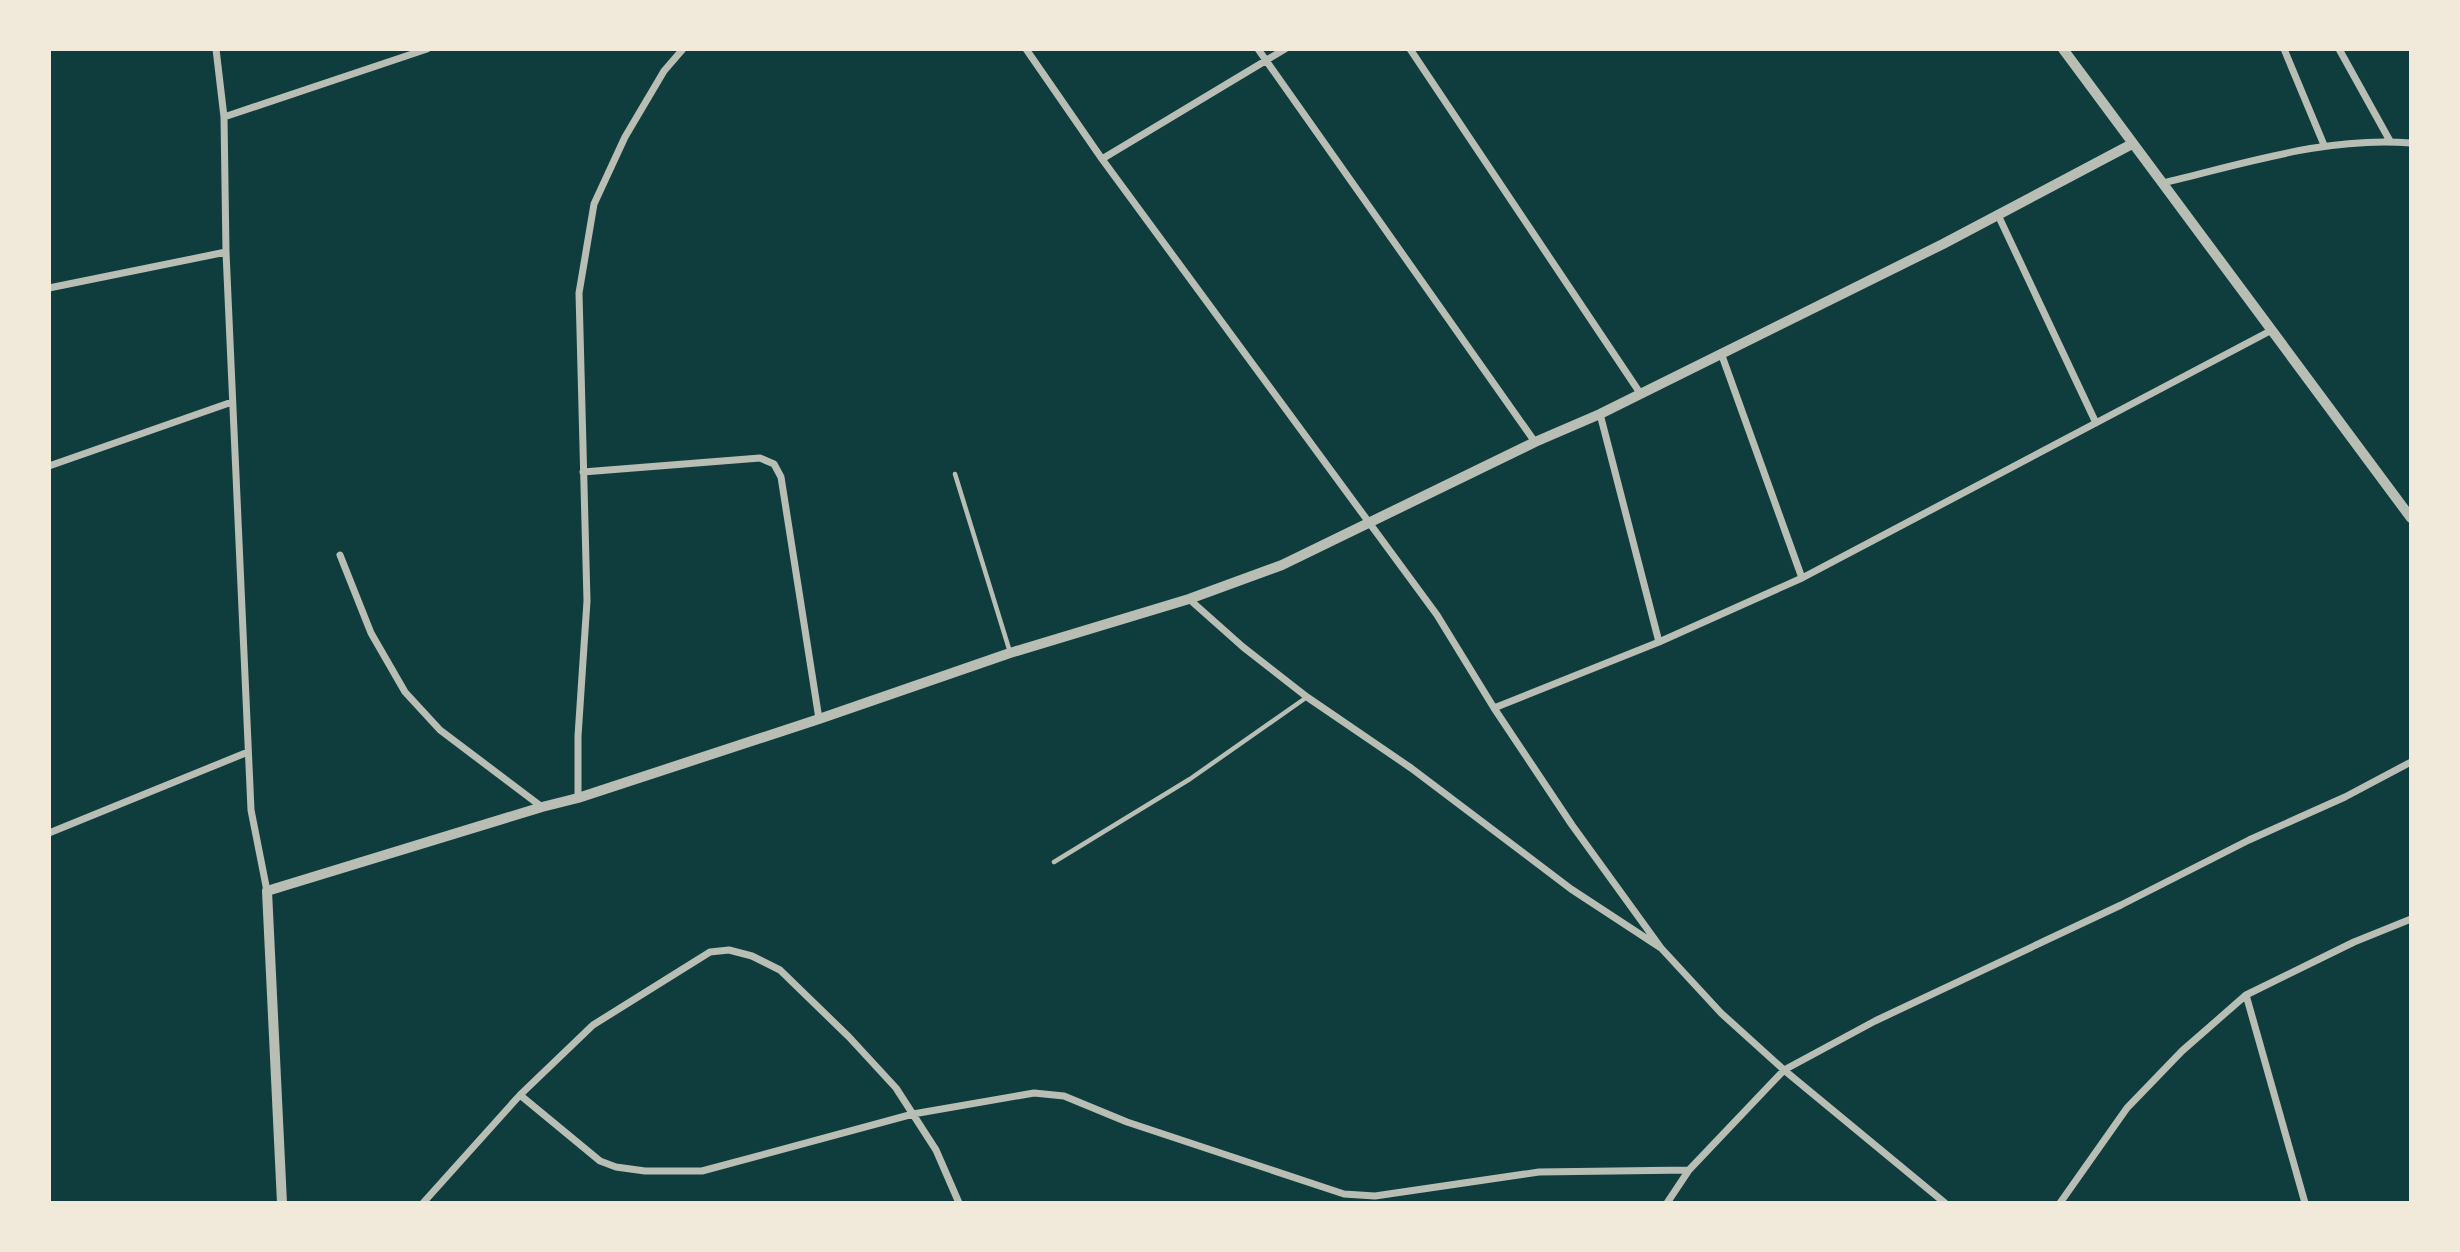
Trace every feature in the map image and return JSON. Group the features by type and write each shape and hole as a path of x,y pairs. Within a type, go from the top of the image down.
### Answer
{"street":[{"path":"216,49 224,117 226,252 251,810 267,891 280,1203"},
{"path":"224,117 427,49"},
{"path":"578,798 578,736 587,601 579,293 594,204 625,137 664,71 683,49"},
{"path":"1026,49 1102,159 1437,615 1494,708 1572,825 1661,948 1721,1013 1784,1070 1945,1203"},
{"path":"1258,49 1535,442"},
{"path":"1102,159 1285,49"},
{"path":"1409,49 1640,393"},
{"path":"2063,49 2411,519"},
{"path":"2284,49 2325,145"},
{"path":"2339,49 2390,141"},
{"path":"2162,183 2325,145 2390,141 2411,143"},
{"path":"267,891 578,798 1010,653 1189,599 1282,565 1535,442 1601,414 1998,215 2132,144"},
{"path":"1998,215 2096,423"},
{"path":"49,288 226,252"},
{"path":"1494,708 1659,642 1801,578 2272,330"},
{"path":"1721,353 1801,578"},
{"path":"49,466 232,402"},
{"path":"1601,414 1659,642"},
{"path":"583,472 760,458 774,464 781,477 819,719"},
{"path":"340,555 370,633 405,692 440,730 542,807"},
{"path":"1189,599 1243,647 1307,697 1411,768 1571,889 1661,948"},
{"path":"49,833 248,752"},
{"path":"1667,1203 1689,1170 1784,1070 1875,1021 2121,905 2249,840 2345,797 2411,762"},
{"path":"2060,1203 2127,1108 2182,1051 2246,995 2354,942 2411,919"},
{"path":"423,1203 520,1094 593,1025 710,952 729,950 752,956 780,970 849,1037 896,1088 936,1150 959,1203"},
{"path":"2246,995 2305,1203"},
{"path":"520,1094 600,1161 616,1167 645,1171 702,1171 913,1114 1034,1093 1064,1096 1127,1122 1344,1194 1375,1196 1539,1172 1689,1170"}],"lane":[{"path":"955,474 1010,653"},
{"path":"1054,862 1190,779 1307,697"}]}
